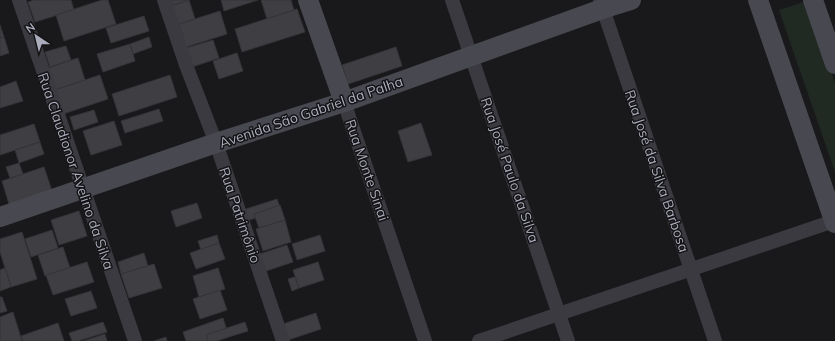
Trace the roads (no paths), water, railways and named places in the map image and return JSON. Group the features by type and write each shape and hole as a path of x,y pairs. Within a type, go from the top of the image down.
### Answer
{"main road":[{"name":"Rua Monte Sinai","path":"308,0 344,102"},
{"path":"758,0 835,222"},
{"path":"813,0 835,64"},
{"name":"Avenida São Gabriel da Palha","path":"0,217 216,143 344,102 616,2"}],"street":[{"name":"Rua Claudionor Avelino da Silva","path":"19,0 134,341"},
{"name":"Rua Patrimônio","path":"164,0 186,65 216,143 283,341"},
{"name":"Rua José Paulo da Silva","path":"452,0 568,341"},
{"name":"Rua José da Silva Barbosa","path":"616,2 691,269 715,341"},
{"name":"Rua Monte Sinai","path":"344,102 425,341"},
{"path":"479,341 835,222"}]}
